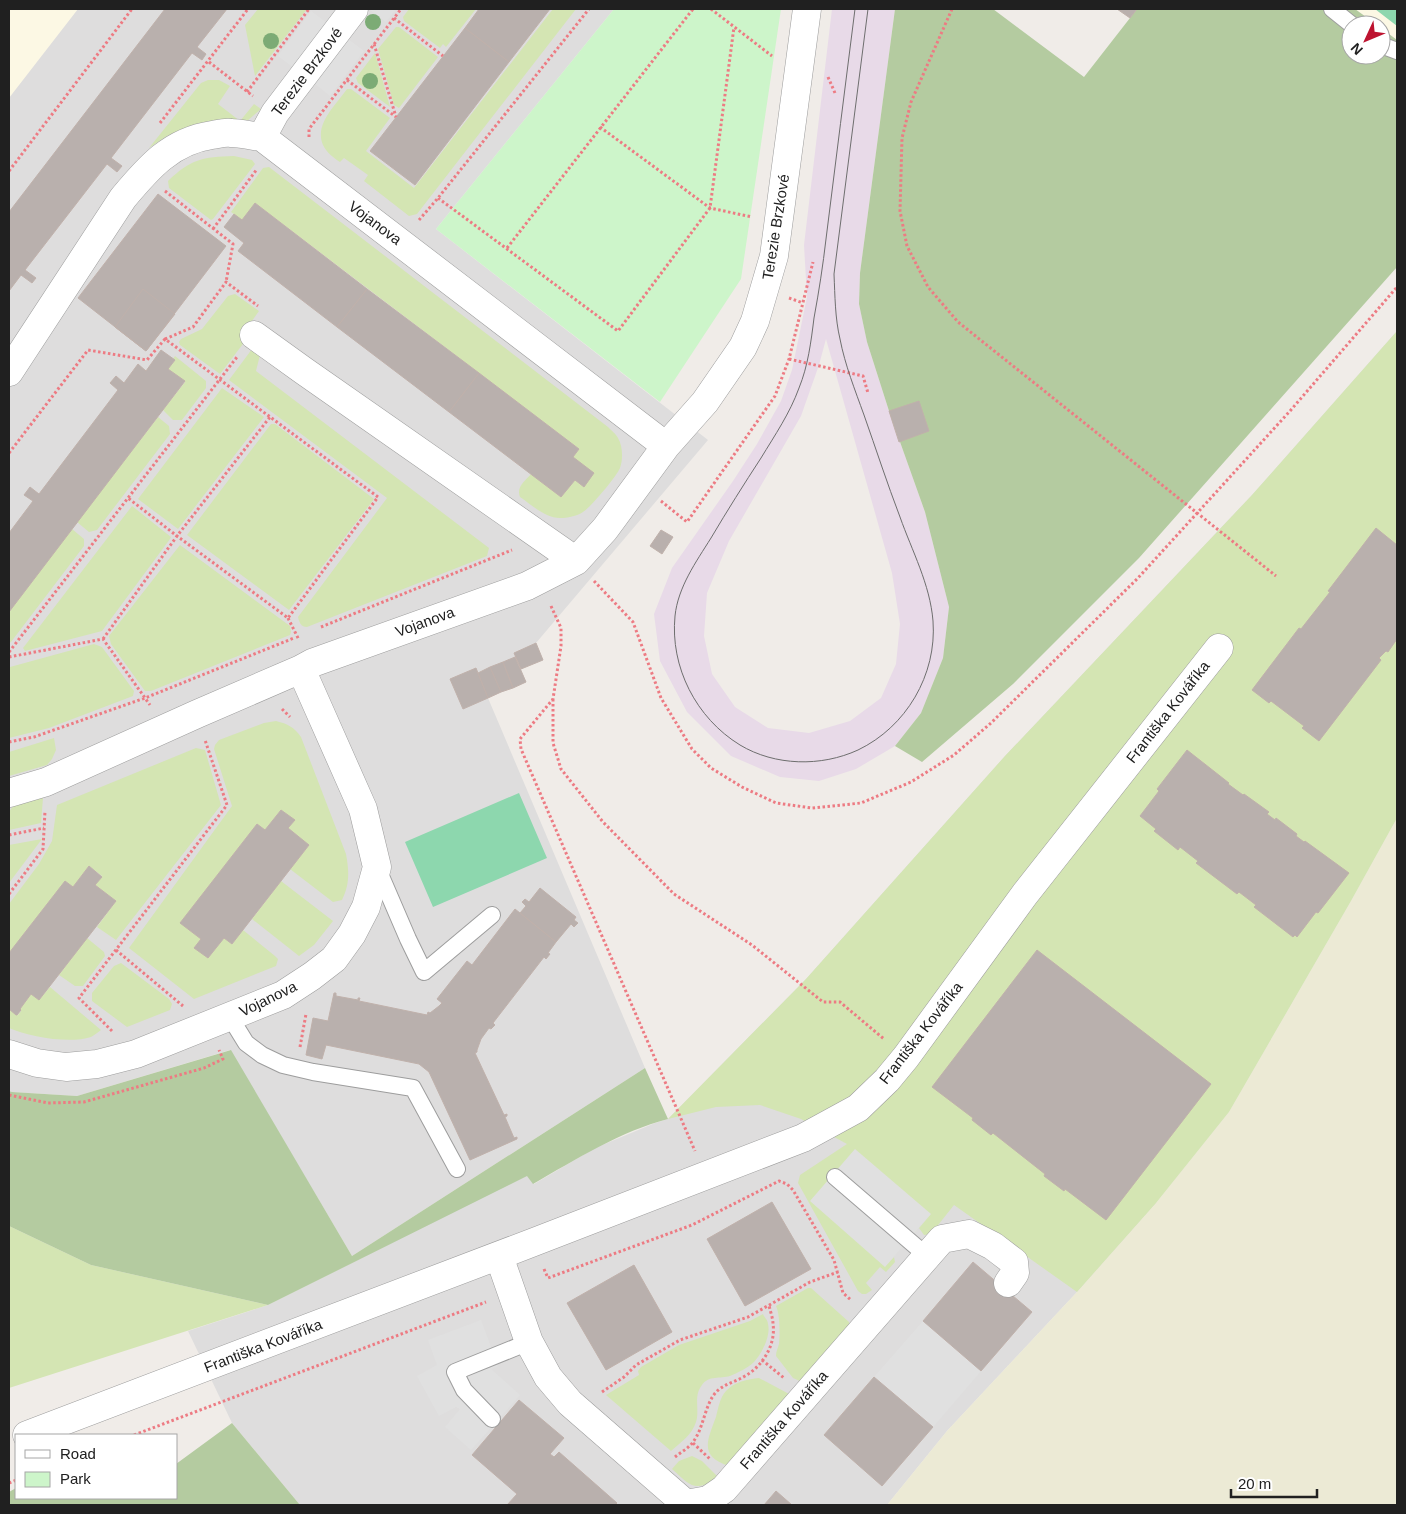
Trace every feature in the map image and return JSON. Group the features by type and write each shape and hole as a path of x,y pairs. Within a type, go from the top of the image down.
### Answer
{"street":[{"name":"Terezie Brzkové","path":"262,137 275,113 354,9"},
{"name":"Terezie Brzkové","path":"666,446 704,402 743,347 763,298 774,256 806,9"},
{"path":"9,372 123,198 157,160 174,148 199,137 229,133 262,137"},
{"name":"Vojanova","path":"9,793 46,782 301,669 312,662 527,586 576,561 605,529 666,446 262,137"},
{"path":"254,335 576,561"},
{"name":"Františka Kováříka","path":"30,1434 499,1256 803,1138 858,1108 887,1080 906,1057 1025,894 1219,648"},
{"name":"Vojanova","path":"9,1054 37,1063 66,1067 97,1064 136,1054 283,995 334,959 352,934 366,907 377,867 363,809 301,669"},
{"name":"Františka Kováříka","path":"499,1256 529,1342 548,1377 570,1403 686,1505 708,1500 724,1489 942,1239 969,1234 993,1246 1014,1262 1015,1273 1008,1284"}],"lane":[{"path":"377,867 424,972 492,915"},
{"path":"230,1017 246,1042 262,1055 283,1065 313,1072 413,1088 457,1169"},
{"path":"835,1177 927,1256"},
{"path":"492,1419 464,1390 455,1372 529,1342"}],"path":[{"path":"9,171 132,9"},
{"path":"247,92 309,9"},
{"path":"309,139 309,129 401,9"},
{"path":"411,250 413,227 589,9"},
{"path":"506,248 693,9"},
{"path":"711,9 775,58"},
{"path":"952,9 911,102 902,138 900,211 908,246 928,287 958,322 1276,576"},
{"path":"394,18 443,56"},
{"path":"438,198 618,331 710,208 734,27"},
{"path":"347,80 396,117 374,44"},
{"path":"600,127 710,208 753,218"},
{"path":"213,229 258,168"},
{"path":"164,190 233,244 226,282"},
{"path":"576,561 633,622 661,698 692,749 712,768 742,787 776,803 812,808 861,803 911,782 954,755 992,723 1138,578 1290,411 1397,287"},
{"path":"9,652 254,335"},
{"path":"9,453 88,350 147,360 165,340 378,497 288,618 128,498"},
{"path":"789,359 863,376 868,393"},
{"path":"9,657 103,639 177,536 270,417"},
{"path":"316,629 514,549 534,532"},
{"path":"540,579 561,628 562,646 553,699 553,743 561,769 603,822 674,894 752,945 823,1002 840,1002 906,1057"},
{"path":"9,742 34,737 145,698 298,636"},
{"path":"103,639 145,698"},
{"path":"553,699 520,739 520,749 706,1175"},
{"path":"282,709 294,722"},
{"path":"136,1054 79,998 228,805 197,714"},
{"path":"9,894 43,849 46,782"},
{"path":"9,835 44,828"},
{"path":"116,950 185,1008 176,1011"},
{"path":"296,1068 307,1010"},
{"path":"534,1242 548,1278 692,1225 779,1181 787,1184 793,1190 834,1260 843,1293 871,1320"},
{"path":"614,1384 624,1378 636,1365 680,1340 748,1317 810,1282 838,1272"},
{"path":"137,1434 491,1300"},
{"path":"656,1478 680,1452 692,1443 702,1426 712,1396 721,1387 747,1376 767,1354 774,1332 769,1305"}],"shaded area":[{"path":"9,9 614,9 436,229 708,440 536,643 543,660 521,669 526,682 488,698 645,1068 352,1256 230,1050 77,1096 9,1091"},
{"path":"9,9 78,9 9,98"},
{"path":"371,9 396,9 386,22"},
{"path":"832,9 895,9 860,273 859,304 867,342 925,512 949,607 943,658 921,713 895,746 856,769 819,781 780,777 731,756 687,712 660,661 654,614 672,568 733,481 757,444 781,401 792,370 807,297 804,245","holes":["826,339 892,573 900,624 896,664 881,698 850,721 809,733 768,728 735,707 712,674 704,636 707,593 729,541 801,416"]},
{"path":"1355,9 1397,9 1397,40 1391,36 1391,15 1363,15"},
{"path":"311,11 327,23 294,68 278,56"},
{"path":"348,39 364,51 330,96 314,83"},
{"path":"1397,331 1397,818 1156,1203 1077,1292 947,1431 887,1505 300,1505 232,1423 188,1331 268,1305 527,1175 534,1184 595,1148 668,1119 806,979 1005,756 1252,495"},
{"path":"1397,818 1397,1505 887,1505 947,1431 1077,1292 1156,1203 1229,1112"},
{"path":"855,1149 931,1214 885,1267 810,1201"},
{"path":"481,1320 498,1366 491,1369 520,1395 471,1450 445,1427 460,1409 456,1407 439,1416 417,1376 437,1365 428,1340"},
{"path":"923,1321 981,1371 933,1427 874,1377"}],"green space":[{"path":"258,9 307,9 255,76 245,25"},
{"path":"409,9 476,9 446,47 443,44 440,48 404,21 403,17"},
{"path":"553,9 576,9 417,214 409,216 364,181 368,175 344,158 340,162 324,148 321,130 324,122 347,89 351,89 390,118 366,151 414,188"},
{"path":"614,9 781,9 741,279 660,402 436,229"},
{"path":"895,9 993,9 1084,77 1137,9 1355,9 1363,15 1341,15 1341,65 1391,65 1391,36 1397,40 1397,267 1139,558 1013,684 922,762 895,746 921,713 943,658 949,607 925,512 867,342 859,304 860,273"},
{"path":"1375,9 1397,9 1397,26 1391,21 1391,15 1383,15"},
{"path":"396,27 399,27 438,57 399,108 394,105 378,49"},
{"path":"375,53 390,107 358,83 356,78"},
{"path":"208,80 219,80 230,86 218,104 240,121 254,104 261,109 246,122 182,130 167,136 149,148 201,83"},
{"path":"234,156 252,160 255,164 211,220 169,188 168,181 191,164 213,157"},
{"path":"269,167 615,434 620,441 622,449 620,468 609,484 586,509 581,513 563,518 549,516 520,497 519,493 522,484 531,474 561,497 575,480 584,487 573,457 579,449 255,203 242,220 231,212 263,168"},
{"path":"235,294 259,311 241,336 246,340 220,374 180,345 179,342 181,339 202,329 228,296"},
{"path":"1397,331 1397,818 1351,901 1229,1112 1156,1203 1077,1292 954,1205 931,1234 924,1235 919,1228 931,1214 885,1266 894,1257 895,1262 886,1272 880,1267 866,1283 872,1290 862,1294 858,1291 798,1183 800,1175 847,1144 801,1119 760,1105 716,1107 668,1119 806,979 1005,756 1252,495"},
{"path":"255,345 260,355 256,371 489,548 487,556 307,627 302,625 298,617 387,498 229,380"},
{"path":"175,356 206,381 206,388 182,420 173,420 163,410 185,382 168,369 175,360 173,359"},
{"path":"222,388 264,417 178,529 138,499"},
{"path":"158,417 169,426 170,434 97,530 89,532 77,522"},
{"path":"271,424 275,424 374,499 289,610 187,535"},
{"path":"132,506 171,537 170,539 102,631 25,651 23,648"},
{"path":"72,529 84,539 84,546 9,643 9,612"},
{"path":"180,545 290,626 291,632 290,635 151,691 145,691 111,644 109,636"},
{"path":"94,644 102,647 134,691 133,696 49,728 9,738 10,667"},
{"path":"276,721 290,726 301,737 346,854 348,883 342,900 333,902 290,869 309,845 288,828 294,820 281,810 265,830 257,824 181,923 201,939 195,948 208,958 224,938 232,944 243,930 278,959 276,966 194,999 129,948 232,806 214,749 215,745 219,740 264,723"},
{"path":"54,738 56,750 47,765 9,776 9,752"},
{"path":"196,748 205,750 221,805 116,940 97,927 116,901 95,885 102,876 89,866 73,887 65,881 9,953 9,904 39,864 52,841 57,805"},
{"path":"519,793 547,858 433,907 405,842"},
{"path":"43,798 41,823 9,830 9,813 11,809 19,803"},
{"path":"42,839 9,883 9,845"},
{"path":"281,881 333,921 314,945 299,956 252,919"},
{"path":"87,938 104,952 105,956 83,986 75,986 59,975"},
{"path":"121,963 169,999 172,1004 170,1010 127,1027 92,1001 92,993 114,966"},
{"path":"50,987 101,1030 91,1037 61,1040 38,1037 9,1028 9,1009 18,1015 31,994 39,1000"},
{"path":"231,1050 352,1256 645,1068 668,1119 650,1124 616,1139 533,1184 527,1176 268,1305 91,1265 9,1226 9,1091 77,1096"},
{"path":"9,1226 91,1265 268,1305 9,1388"},
{"path":"811,1288 849,1322 849,1327 802,1382 793,1378 776,1356 780,1330 776,1306"},
{"path":"763,1314 769,1329 767,1339 760,1354 752,1364 739,1372 730,1376 708,1380 702,1385 697,1398 697,1417 694,1427 686,1438 671,1451 606,1395 639,1375 638,1371 641,1367 679,1345 750,1321"},
{"path":"759,1378 791,1395 729,1466 719,1462 709,1452 708,1440 724,1394 737,1383"},
{"path":"232,1423 300,1505 9,1505 9,1492 15,1489 15,1499 178,1499 178,1463"},
{"path":"692,1456 702,1461 719,1478 704,1485 694,1486 672,1469 679,1461"}],"building":[{"path":"165,9 227,9 197,47 206,54 202,60 192,53 111,158 122,166 117,172 107,164 25,270 36,278 32,283 21,275 9,291 9,212"},
{"path":"479,9 550,9 509,62 465,28"},
{"path":"1117,9 1137,9 1130,18"},
{"path":"465,28 509,62 415,185 370,151"},
{"path":"158,194 226,246 146,351 78,298"},
{"path":"255,203 367,289 337,327 238,251 244,243 224,227 234,214 242,220"},
{"path":"143,289 175,314 146,351 115,327"},
{"path":"367,289 479,373 449,412 337,327"},
{"path":"161,350 175,360 168,369 185,381 9,612 9,533 33,501 24,495 30,487 39,494 118,390 110,383 116,376 124,383 138,364 146,371"},
{"path":"479,373 579,449 573,457 594,473 584,487 575,480 561,497 449,412"},
{"path":"919,401 929,431 899,442 889,411"},
{"path":"1376,528 1397,545 1397,639 1388,652 1386,651 1379,658 1381,660 1319,741 1302,728 1304,726 1271,701 1269,703 1252,690 1299,628 1301,629 1330,592 1328,591"},
{"path":"661,530 673,537 662,554 650,546"},
{"path":"536,643 543,660 521,669 514,653"},
{"path":"515,657 526,682 513,688 503,662"},
{"path":"503,662 513,688 501,692 490,667"},
{"path":"490,667 501,692 488,698 478,673"},
{"path":"476,668 488,698 463,709 450,679"},
{"path":"1187,750 1228,784 1269,812 1267,814 1275,820 1276,818 1297,834 1296,836 1349,873 1297,937 1295,935 1293,937 1254,907 1256,905 1239,892 1237,894 1196,863 1198,861 1180,847 1178,850 1154,831 1156,829 1140,816 1159,791 1157,789"},
{"path":"281,810 295,820 288,828 309,845 232,944 224,938 208,958 194,948 201,939 180,923 257,824 265,830"},
{"path":"89,866 102,877 95,885 116,901 39,1000 31,994 16,1015 9,1009 9,953 65,881 73,887"},
{"path":"540,888 576,917 574,920 578,923 574,927 571,924 556,942 520,913 526,906 522,902 525,899 529,902"},
{"path":"515,909 556,942 548,953 550,954 546,959 544,957 493,1023 495,1025 491,1029 489,1028 481,1039 475,1053 504,1115 507,1114 505,1117 514,1138 517,1137 517,1139 470,1160 429,1072 419,1064 326,1045 322,1059 306,1055 313,1018 328,1021 334,993 336,993 336,996 358,1000 360,998 359,1001 427,1015 428,1012 430,1013 442,1003 437,999 467,961 472,965"},
{"path":"1037,950 1211,1084 1106,1220 1065,1189 1064,1191 1044,1176 1045,1174 993,1133 991,1135 972,1120 973,1118 932,1087"},
{"path":"772,1202 811,1269 745,1306 707,1239"},
{"path":"973,1262 1032,1312 981,1371 923,1321"},
{"path":"634,1265 672,1332 606,1370 567,1303"},
{"path":"874,1377 933,1427 882,1486 824,1435"},
{"path":"519,1400 564,1438 550,1454 554,1457 559,1452 617,1503 615,1505 507,1505 517,1494 472,1455"},
{"path":"776,1491 792,1505 764,1505"}],"tram line":[{"path":"855,9 824,259 805,371 782,424 688,575 680,595 675,616 677,654 682,672 689,690 711,721 724,734 754,752 768,757 798,762 844,756 875,740 891,728 915,697 924,679 930,661 933,641 933,621 928,594 850,377 842,349 836,315 834,274 868,9"}]}
